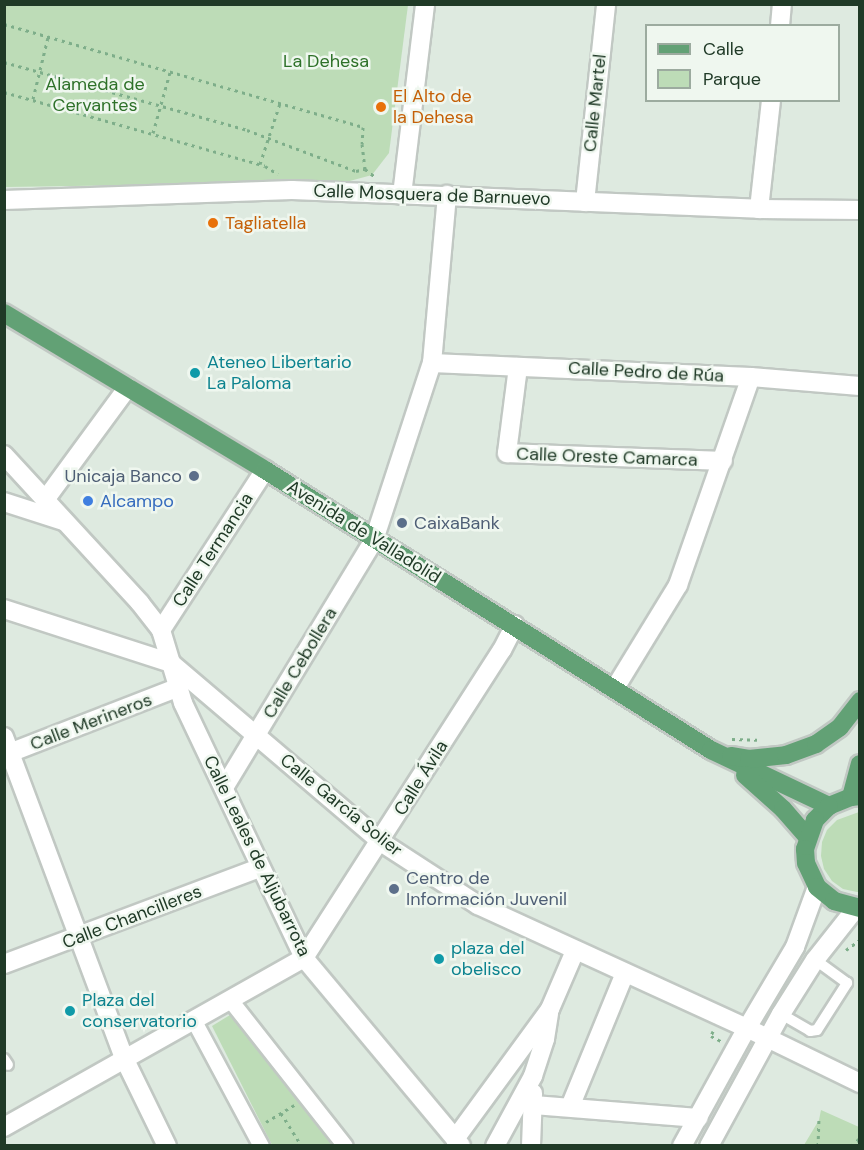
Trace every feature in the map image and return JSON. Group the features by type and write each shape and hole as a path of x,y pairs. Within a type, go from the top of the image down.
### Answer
{"main road":[{"name":"Avenida de Valladolid","path":"4,313 265,470 374,540 723,755"},
{"path":"723,755 749,759 786,755 816,744 840,727 860,701"},
{"path":"723,755 828,806"},
{"path":"723,755 760,788 807,837"},
{"path":"858,908 834,901 817,887 806,863 807,837 815,820 828,806 855,796 860,764"}],"street":[{"path":"402,195 425,4"},
{"name":"Calle Martel","path":"585,202 606,4"},
{"path":"780,24 782,4"},
{"path":"759,209 771,102"},
{"name":"Calle Mosquera de Barnuevo","path":"4,200 292,190 759,209 860,210"},
{"name":"Calle Cebollera","path":"225,786 374,540 432,363 447,195"},
{"name":"Calle Pedro de Rúa","path":"432,363 751,377 860,386"},
{"name":"Calle Oreste Camarca","path":"518,367 507,453 723,460"},
{"path":"615,688 678,585 751,377"},
{"path":"45,500 128,387"},
{"path":"4,455 140,603 161,630 171,663"},
{"name":"Calle Termancia","path":"161,630 265,470"},
{"path":"4,502 64,521"},
{"path":"4,609 171,663"},
{"name":"Calle Ávila","path":"304,958 381,842 502,650 515,625"},
{"name":"Calle García Solier","path":"171,663 381,842 477,905 747,1028 860,1083"},
{"name":"Calle Leales de Aljubarrota","path":"171,663 177,688 225,786 259,868 304,958 458,1143"},
{"name":"Calle Merineros","path":"6,749 177,688"},
{"path":"6,749 125,1060 168,1146"},
{"name":"Calle Chancilleres","path":"4,964 259,868"},
{"path":"682,1146 795,947 817,887"},
{"path":"709,1146 781,1014 815,960 858,908"},
{"path":"458,1143 550,1009 575,951"},
{"path":"4,1127 304,958"},
{"path":"570,1107 625,974"},
{"path":"231,1001 308,1096 345,1146"},
{"path":"495,1146 533,1076 545,1039 550,1009"},
{"path":"194,1021 261,1146"},
{"path":"531,1146 533,1076"},
{"path":"533,1105 698,1118"}],"lane":[{"path":"781,1014 810,1031 817,1030 847,983 815,960"}],"path":[{"path":"4,24 363,127 362,144 365,169 379,180"},
{"path":"33,99 48,37"},
{"path":"4,62 268,137 356,171 365,169"},
{"path":"153,134 170,72"},
{"path":"4,92 260,164 292,181 292,190"},
{"path":"260,164 280,103"},
{"path":"723,755 733,737 761,741"},
{"path":"828,943 844,951 860,940"},
{"path":"252,1130 308,1096"},
{"path":"281,1113 302,1146"},
{"path":"818,1146 819,1120"},
{"path":"851,1146 860,1138"}],"green space":[{"name":"Alameda de Cervantes","path":"4,5 408,5 389,153 372,175 346,182 5,187"},
{"path":"859,812 860,892 857,892 843,889 832,881 824,869 821,856 822,842 827,830 837,820"},
{"path":"230,1015 333,1145 272,1145 212,1026"},
{"path":"821,1110 859,1127 859,1145 804,1145 819,1120"}],"place":[{"name":"El Alto de la Dehesa","path":"381,107"},
{"name":"Tagliatella","path":"213,223"},
{"name":"Ateneo Libertario La Paloma","path":"195,373"},
{"name":"Unicaja Banco","path":"194,476"},
{"name":"Alcampo","path":"88,501"},
{"name":"CaixaBank","path":"402,523"},
{"name":"Centro de Información Juvenil","path":"394,889"},
{"name":"plaza del obelisco","path":"439,959"},
{"name":"Plaza del conservatorio","path":"70,1011"}],"park label":[{"name":"La Dehesa","path":"326,61"}]}
